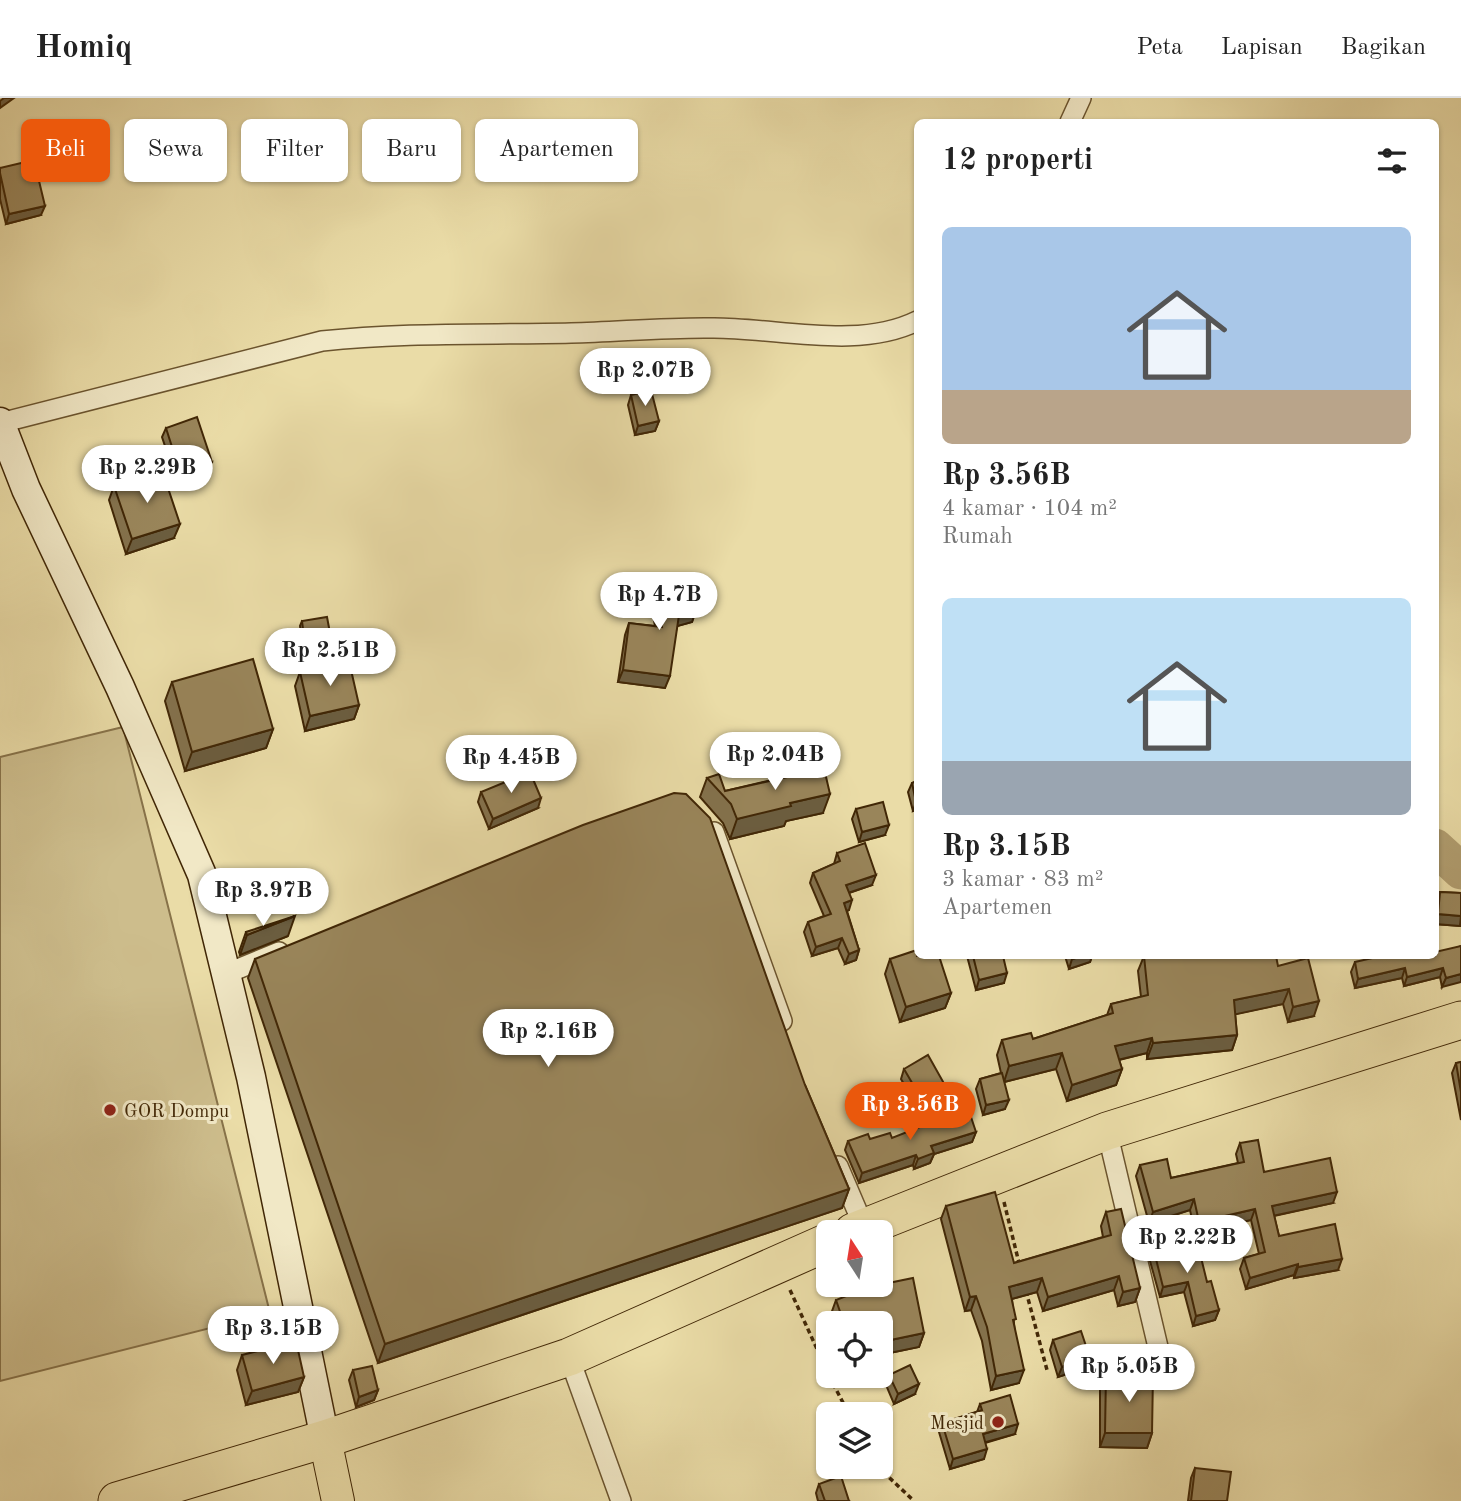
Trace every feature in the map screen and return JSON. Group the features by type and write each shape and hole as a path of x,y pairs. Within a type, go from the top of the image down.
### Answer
{"highway":[{"path":"882,1220 1107,1131 1461,1020"},
{"path":"117,1501 325,1439 569,1357 816,1247"}],"main road":[{"path":"325,1439 338,1501"}],"street":[{"path":"1071,119 1081,98"},
{"path":"325,1439 228,973 202,875 126,699 26,489 0,422 322,341 474,332 572,333 704,328 860,337 876,336 914,322"},
{"path":"701,814 714,831 730,872 788,1037"},
{"path":"228,973 291,947"},
{"path":"1107,1131 1158,1347"},
{"path":"832,1151 855,1220"},
{"path":"569,1357 621,1501"}],"path":[{"path":"997,1173 1020,1265"},
{"path":"778,1262 816,1347"},
{"path":"1023,1278 1046,1370"},
{"path":"891,1479 914,1501"}],"shaded area":[{"name":"GOR Dompu","path":"123,727 270,1313 0,1381 0,757"}],"building":[{"path":"21,163 21,182 39,182 45,206 9,214 0,168"},
{"path":"651,390 659,421 638,426 631,395"},
{"path":"197,417 212,462 180,472 166,428"},
{"path":"162,470 180,524 132,539 114,486"},
{"path":"690,580 696,610 679,615 670,676 623,670 629,623 662,627 655,587"},
{"path":"327,617 330,633 304,637 302,621"},
{"path":"253,659 273,729 192,752 172,682"},
{"path":"349,661 359,705 310,716 300,672"},
{"path":"823,764 830,794 737,819 731,804 707,778 719,774 725,791 805,773 804,768"},
{"path":"530,772 541,798 493,819 481,792"},
{"path":"674,793 686,794 710,818 805,1085 849,1189 385,1344 255,959 583,825"},
{"path":"883,802 889,825 862,832 856,809"},
{"path":"865,843 876,875 846,885 852,900 844,903 859,950 849,954 842,938 816,947 808,922 831,914 813,873 840,861 837,853"},
{"path":"1440,892 1461,893 1461,916 1439,914"},
{"path":"295,916 247,935 246,932"},
{"path":"1461,946 1461,974 1446,978 1443,968 1407,977 1405,968 1358,979 1355,962 1368,959 1439,959 1439,951"},
{"path":"914,951 914,959 940,959 951,993 906,1007 890,959"},
{"path":"974,959 1004,959 1007,973 979,980"},
{"path":"1144,959 1277,959 1278,966 1308,959 1319,1001 1293,1007 1289,989 1234,1000 1237,1035 1153,1043 1152,1038 1115,1046 1122,1069 1072,1085 1062,1053 1009,1066 1002,1040 1031,1033 1033,1039 1113,1013 1111,1004 1148,995"},
{"path":"928,1055 946,1087 922,1100 904,1069"},
{"path":"1461,1062 1461,1092 1456,1063"},
{"path":"1002,1073 1009,1100 986,1105 980,1079"},
{"path":"968,1108 976,1132 931,1146 934,1153 918,1159 916,1155 862,1173 848,1141 868,1134 870,1139 890,1133 892,1138"},
{"path":"1258,1140 1264,1172 1330,1158 1337,1192 1272,1206 1279,1236 1335,1224 1342,1259 1298,1267 1298,1264 1250,1278 1244,1258 1265,1252 1255,1209 1199,1222 1194,1199 1153,1212 1140,1165 1167,1159 1171,1178 1244,1162 1240,1143"},
{"path":"995,1192 1014,1263 1111,1235 1106,1212 1121,1209 1140,1288 1123,1292 1119,1276 1048,1297 1042,1278 1009,1287 1024,1370 996,1376 987,1327 976,1296 970,1297 946,1206"},
{"path":"1197,1241 1207,1282 1211,1281 1219,1310 1196,1316 1188,1282 1163,1287 1154,1251"},
{"path":"913,1278 924,1333 893,1339 893,1311 840,1311 836,1300 844,1297 893,1297 893,1282"},
{"path":"1081,1331 1090,1358 1062,1367 1053,1340"},
{"path":"296,1341 304,1377 252,1391 242,1355"},
{"path":"910,1365 919,1384 898,1394 893,1383 893,1373"},
{"path":"372,1366 378,1390 359,1397 353,1370"},
{"path":"1106,1374 1153,1375 1152,1433 1105,1433"},
{"path":"1010,1395 1018,1424 983,1434 987,1449 953,1459 942,1423 982,1410 980,1404"},
{"path":"1195,1468 1231,1472 1227,1501 1191,1501"},
{"path":"842,1479 849,1501 825,1501 819,1484"}],"waterway":[{"path":"1439,851 1461,871"}],"place":[{"name":"GOR Dompu","path":"110,1110"},
{"name":"Mesjid","path":"998,1422"}]}
